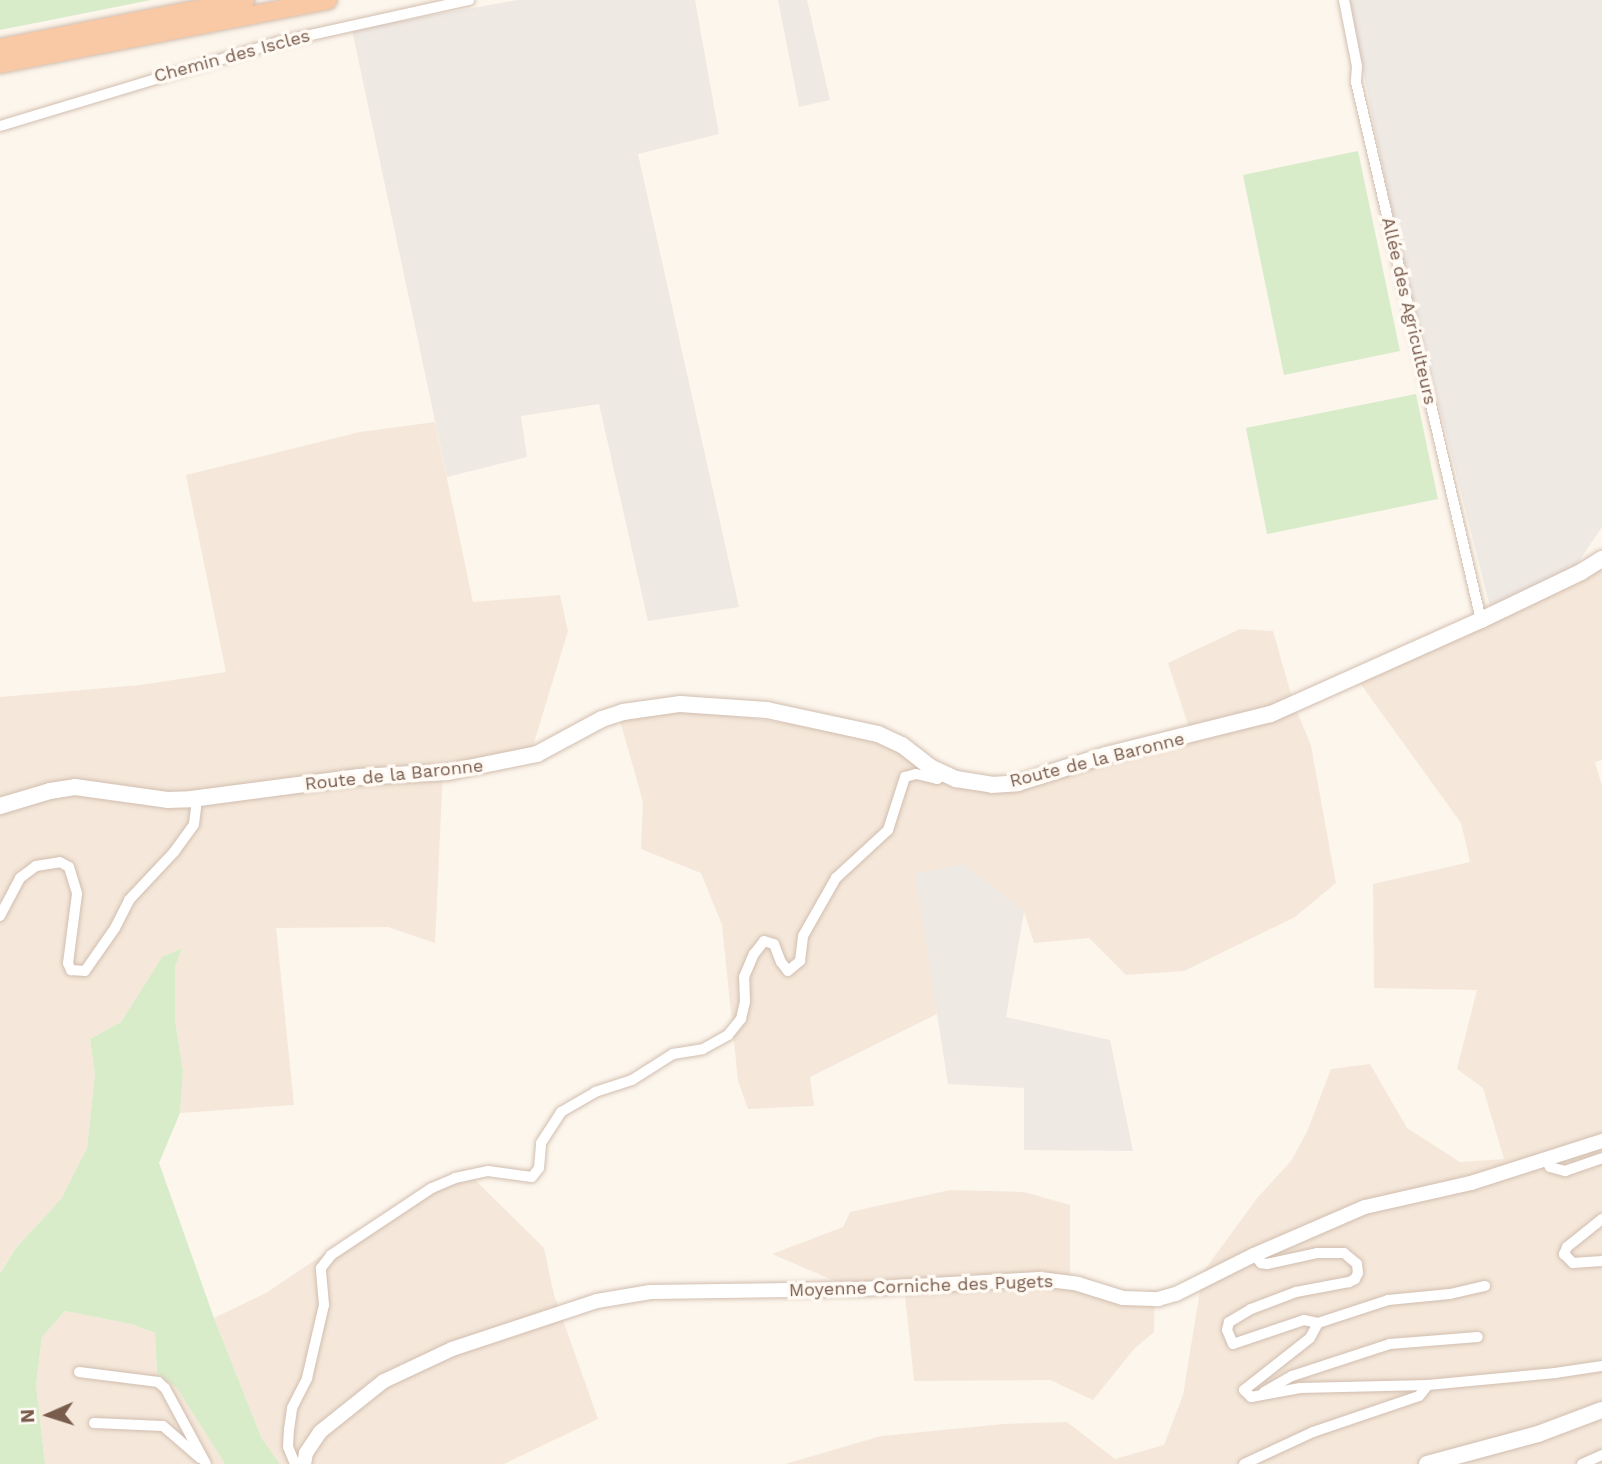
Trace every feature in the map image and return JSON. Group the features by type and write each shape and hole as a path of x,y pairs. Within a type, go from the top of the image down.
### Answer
{"highway":[{"path":"0,48 244,0"},
{"path":"0,64 328,0"}],"main road":[{"name":"Route de la Baronne","path":"0,806 50,791 75,787 167,800 197,799 347,778 448,772 537,754 612,715 680,704 767,710 878,734 902,745 945,774 969,783 1018,783 1106,755 1241,723 1302,702 1481,620 1581,572 1602,559"},
{"path":"1427,1464 1538,1434 1602,1410"}],"street":[{"name":"Chemin des Iscles","path":"0,126 279,42 469,0"},
{"name":"Allée des Agriculteurs","path":"1344,0 1357,66 1356,82 1481,620"},
{"path":"295,1464 288,1447 292,1408 307,1378 324,1305 321,1268 331,1255 432,1188 455,1178 488,1171 532,1177 539,1168 541,1143 561,1112 595,1092 632,1080 673,1054 703,1049 728,1035 741,1019 745,1002 744,977 754,954 764,942 774,944 788,971 800,961 803,936 836,878 888,830 905,777 916,774 937,779 945,774"},
{"path":"0,916 20,878 36,866 60,862 69,867 77,894 68,963 71,971 85,971 109,937 129,900 174,852 194,824 197,799"},
{"name":"Moyenne Corniche des Pugets","path":"304,1464 306,1453 320,1432 384,1381 452,1349 597,1301 649,1292 861,1289 1040,1279 1078,1284 1142,1301 1177,1294 1254,1255 1365,1208 1471,1183 1602,1141"},
{"path":"1546,1160 1550,1167 1565,1171 1602,1158"},
{"path":"1602,1219 1567,1247 1564,1254 1573,1263 1602,1261"},
{"path":"1254,1255 1261,1263 1267,1264 1317,1253 1343,1253 1357,1264 1358,1273 1355,1279 1349,1282 1316,1287 1251,1308 1229,1322 1227,1330 1233,1344 1304,1320 1318,1322 1388,1300 1464,1292 1485,1286"},
{"path":"1318,1322 1310,1338 1244,1390 1246,1395 1259,1396 1300,1388 1428,1385 1602,1366"},
{"path":"1259,1396 1292,1376 1391,1344 1478,1338"},
{"path":"79,1372 158,1381 165,1388 206,1463"},
{"path":"1244,1464 1313,1432 1419,1396 1428,1385"},
{"path":"94,1423 163,1426 206,1463"},
{"path":"1582,1464 1602,1455"}],"shaded area":[{"path":"517,0 695,0 719,134 638,154 739,607 648,621 599,404 521,416 527,457 447,477 352,30"},
{"path":"778,0 807,0 830,100 799,107"},
{"path":"1349,0 1602,0 1602,527 1575,567 1490,607 1397,239"},
{"path":"435,422 473,602 560,595 568,631 533,746 443,770 435,943 388,927 276,928 294,1105 180,1113 183,1071 175,1020 175,967 182,948 162,957 121,1022 90,1039 95,1074 87,1148 61,1199 16,1248 0,1272 0,697 140,685 226,672 186,475 360,432"},
{"path":"1602,562 1602,760 1595,762 1602,786 1602,1464 785,1464 881,1436 1004,1424 1067,1422 1115,1459 1164,1445 1183,1395 1203,1272 1258,1197 1291,1161 1307,1132 1331,1069 1370,1064 1407,1128 1460,1162 1504,1159 1483,1088 1457,1069 1477,990 1374,988 1373,884 1470,862 1461,823 1357,679"},
{"path":"1240,629 1273,631 1293,701 1311,746 1336,883 1295,917 1184,971 1126,975 1089,938 1034,943 1024,912 916,874 937,1014 810,1077 814,1106 748,1109 738,1081 722,925 701,873 641,849 643,802 619,717 668,710 717,713 836,731 887,744 919,765 1020,783 1192,737 1168,663"},
{"path":"965,864 1024,912 1006,1017 1110,1040 1133,1151 1024,1150 1024,1088 948,1084 915,874"},
{"path":"464,1169 544,1248 554,1295 598,1419 504,1464 280,1464 262,1439 214,1318 266,1293 401,1202"},
{"path":"950,1190 1024,1192 1070,1205 1070,1275 1132,1293 1155,1290 1154,1332 1134,1349 1093,1400 1050,1380 914,1381 905,1295 837,1282 772,1254 843,1227 850,1212"},
{"path":"65,1311 131,1324 155,1333 157,1373 177,1387 225,1464 45,1464 36,1385 42,1337"}],"green space":[{"path":"0,0 151,0 0,30"},
{"path":"1358,151 1400,351 1284,375 1243,175"},
{"path":"1416,394 1438,499 1267,534 1246,428"},
{"path":"182,948 175,967 175,1020 183,1071 180,1113 159,1163 214,1318 262,1439 280,1464 225,1464 177,1388 157,1373 155,1333 131,1324 65,1311 42,1337 36,1385 45,1464 0,1464 0,1273 16,1248 61,1199 87,1148 95,1074 90,1039 121,1022 162,957"}]}
